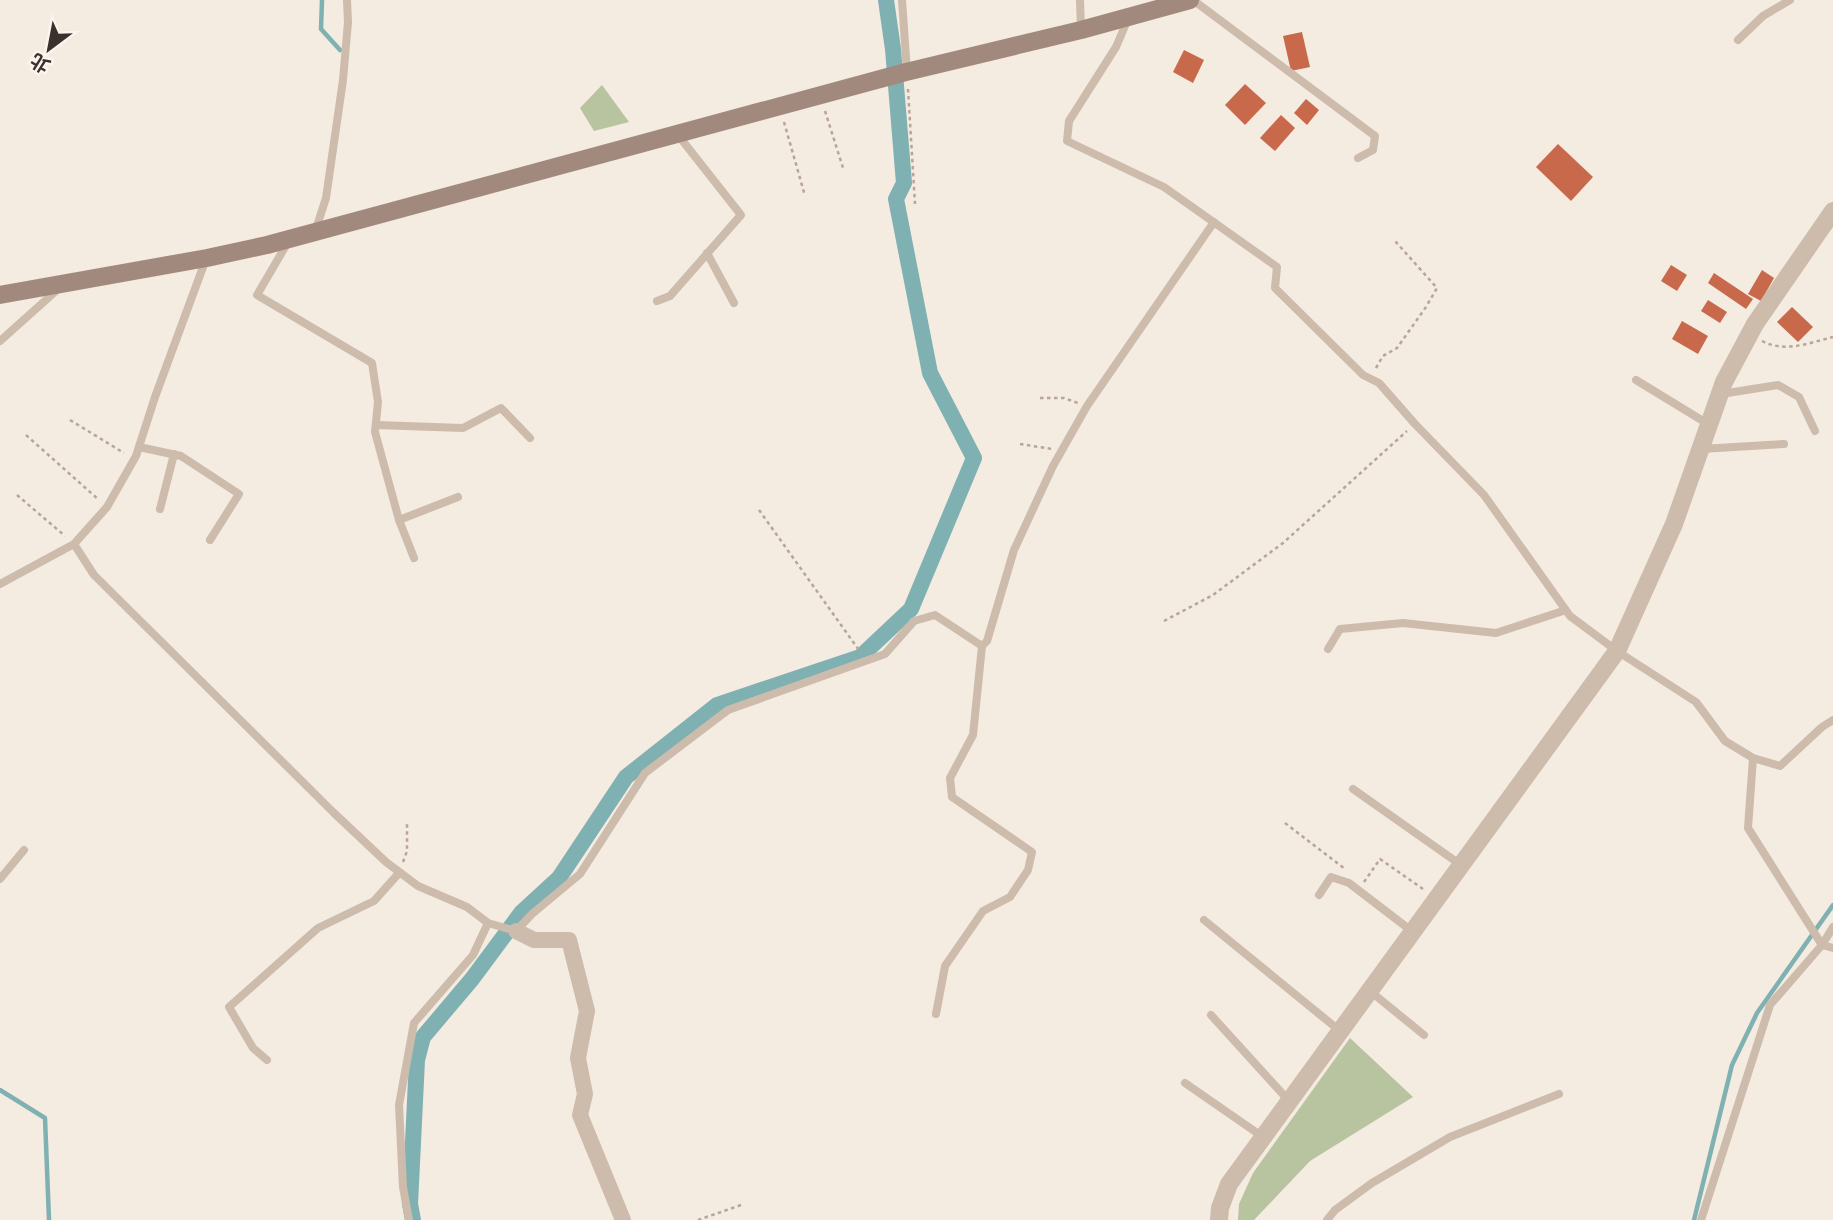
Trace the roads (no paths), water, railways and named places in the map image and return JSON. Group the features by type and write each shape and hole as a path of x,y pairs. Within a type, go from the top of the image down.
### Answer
{"main road":[{"path":"0,295 206,258 289,239 906,72 1081,30 1191,0"}],"street":[{"path":"1219,1220 1220,1208 1229,1184 1617,651 1674,524 1724,382 1755,324 1833,211"},
{"path":"516,931 534,940 569,940 587,1011 578,1058 585,1094 580,1115 623,1220"}],"lane":[{"path":"315,232 326,198 343,80 347,0"},
{"path":"902,0 906,72"},
{"path":"1080,0 1081,30"},
{"path":"1191,0 1375,136 1373,150 1359,158"},
{"path":"1738,40 1763,16 1790,0"},
{"path":"1130,17 1116,47 1069,121 1067,141 1164,187 1277,267 1275,288 1363,375 1379,383 1484,495 1570,616 1617,651 1696,702 1725,740 1753,758 1780,766 1833,720"},
{"path":"657,300 670,296 741,215 678,135"},
{"path":"936,1014 945,966 983,911 1010,897 1028,870 1032,852 952,797 950,778 973,735 982,646 987,641 1014,551 1062,450 1087,406 1214,222"},
{"path":"289,239 257,295 372,363 378,402 375,432 399,520 414,558"},
{"path":"707,253 734,303"},
{"path":"0,584 74,544 107,507 139,447 206,258"},
{"path":"0,341 65,283"},
{"path":"1636,380 1709,424"},
{"path":"1720,394 1778,385 1799,397 1815,431"},
{"path":"376,425 463,428 501,408 530,438"},
{"path":"1701,449 1784,444"},
{"path":"139,447 181,456 239,494 210,540"},
{"path":"160,509 174,454"},
{"path":"399,520 458,497"},
{"path":"74,544 94,575 398,873 418,886 467,908 488,923 516,931 580,874 645,773 727,710 885,654 914,621 935,615 982,646"},
{"path":"1328,649 1340,629 1403,623 1496,633 1566,610"},
{"path":"1753,758 1748,828 1822,945 1833,948"},
{"path":"1353,789 1461,865"},
{"path":"0,879 24,850"},
{"path":"267,1060 253,1048 229,1007 318,928 374,901 398,873"},
{"path":"1319,895 1331,877 1349,883 1413,932"},
{"path":"1204,920 1340,1032"},
{"path":"409,1220 403,1187 399,1105 414,1023 472,955 488,923"},
{"path":"1701,1220 1770,1005 1822,945 1833,927"},
{"path":"1370,991 1424,1035"},
{"path":"1211,1015 1290,1101"},
{"path":"1185,1083 1263,1138"},
{"path":"1327,1220 1335,1210 1372,1183 1450,1137 1559,1094"}],"waterway":[{"path":"322,0 321,29 340,50"},
{"path":"413,1220 410,1204 417,1060 423,1037 472,979 521,913 559,878 626,777 717,705 860,657 911,609 974,458 930,373 896,199 904,183 893,49 886,0"},
{"path":"1694,1220 1732,1065 1757,1013 1833,905"},
{"path":"0,1090 45,1118 49,1220"}]}
